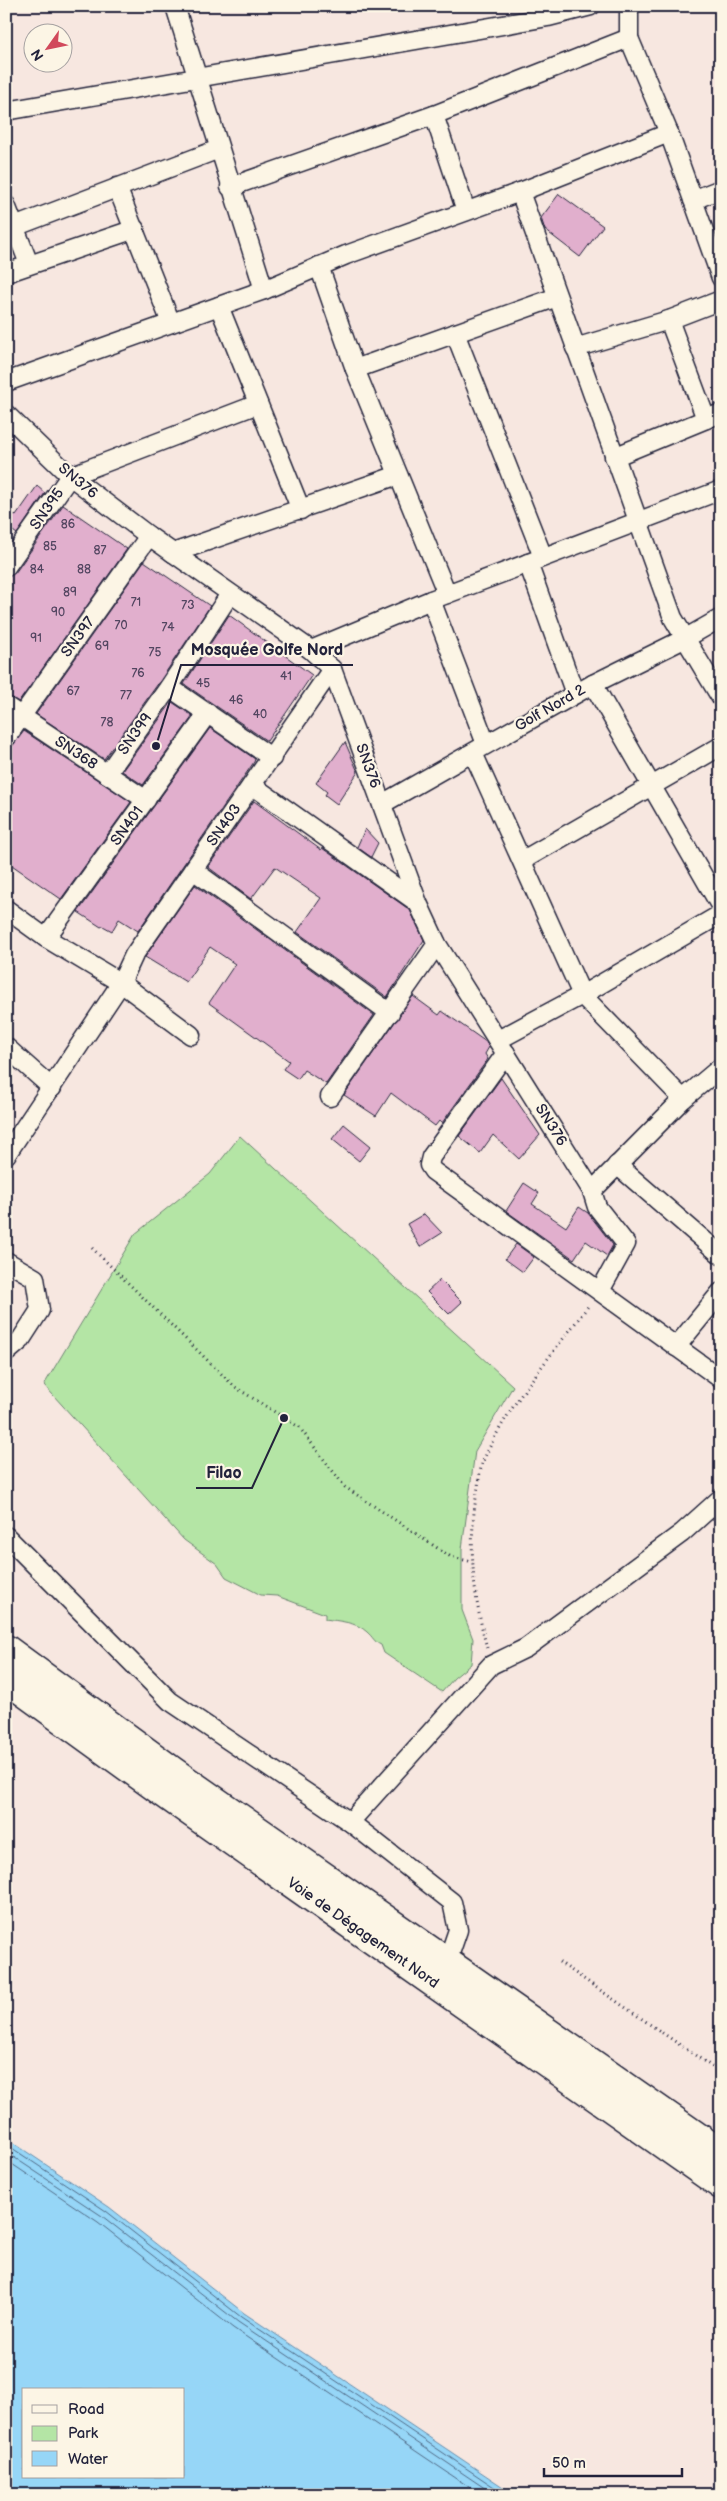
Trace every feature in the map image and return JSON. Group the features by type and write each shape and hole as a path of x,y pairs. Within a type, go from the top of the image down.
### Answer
{"highway":[{"name":"Voie de Dégagement Nord","path":"6,1649 174,1772 721,2153"},
{"name":"Voie de Dégagement Nord","path":"6,1679 162,1792 721,2185"}],"street":[{"path":"175,6 230,187 264,290"},
{"path":"6,111 548,18 590,6"},
{"path":"629,6 627,21 628,38 669,133 721,278"},
{"path":"230,187 434,114 628,38"},
{"path":"434,114 466,211"},
{"path":"6,382 264,290 319,266 520,192 669,133"},
{"path":"14,228 219,149"},
{"path":"117,187 171,324"},
{"path":"693,200 721,189"},
{"path":"520,192 673,618 721,698"},
{"path":"6,205 29,264"},
{"path":"6,273 135,229"},
{"path":"319,266 356,369 447,594"},
{"path":"356,369 557,297"},
{"path":"575,348 669,320 721,300"},
{"path":"219,306 301,510"},
{"path":"614,457 713,416 669,320"},
{"path":"455,333 536,560 575,694"},
{"path":"70,476 258,404"},
{"name":"SN376","path":"6,414 70,476 149,536 311,650 332,669 418,903 436,944 592,1191 597,1207 626,1244 600,1291"},
{"path":"173,553 398,475"},
{"name":"SN395","path":"6,567 70,476"},
{"path":"311,650 431,600 721,490"},
{"name":"SN397","path":"6,738 14,711 149,536"},
{"name":"SN399","path":"107,774 169,687 230,594"},
{"path":"431,600 480,749 523,860 582,995 683,1099"},
{"name":"Golf Nord 2","path":"382,804 593,684 686,638 721,618"},
{"name":"SN403","path":"6,1155 121,983 134,955 332,669"},
{"path":"593,684 721,907"},
{"path":"169,687 272,758"},
{"name":"SN368","path":"14,711 146,800"},
{"name":"SN401","path":"46,938 208,713"},
{"path":"523,860 721,746"},
{"path":"252,785 418,903"},
{"path":"193,870 390,1013"},
{"path":"6,909 46,938 121,983 191,1035"},
{"path":"721,914 582,995 502,1046 432,1157 429,1165 433,1171 721,1379"},
{"path":"330,1097 436,944"},
{"path":"6,1047 52,1088"},
{"path":"592,1191 683,1099 721,1067"},
{"path":"618,1165 721,1255"},
{"path":"6,1261 35,1278 40,1310 20,1342 6,1353"},
{"path":"676,1347 721,1292"},
{"path":"350,1822 491,1665 526,1648 682,1533 721,1498"},
{"path":"6,1536 170,1701 350,1822 452,1902 458,1930 447,1962"}],"path":[{"path":"92,1248 235,1387 299,1427 345,1487 451,1557 473,1562"},
{"path":"491,1665 479,1618 473,1562 472,1518 482,1463 515,1401 600,1291"},
{"path":"560,1962 721,2072"}],"green space":[{"path":"240,1136 513,1386 475,1451 462,1549 462,1610 473,1639 471,1664 454,1678 442,1692 384,1653 381,1645 358,1626 347,1622 325,1619 325,1614 277,1596 261,1595 226,1577 217,1564 184,1540 44,1385 135,1234 210,1174"}],"water":[{"path":"6,2138 109,2207 244,2313 515,2495 6,2495"}],"building":[{"path":"559,194 603,226 580,257 545,230 541,218"},
{"path":"37,486 45,493 17,534 6,526 6,508 16,516"},
{"path":"63,505 127,549 19,702 6,695 6,579 15,573"},
{"path":"144,561 210,606 160,681 104,759 36,714"},
{"path":"229,615 312,675 267,741 184,684"},
{"path":"172,702 193,716 143,785 122,771"},
{"path":"210,728 255,759 254,762 138,931 119,919 112,931 103,926 101,927 78,912"},
{"path":"24,731 131,802 61,899 6,861 6,748 14,744"},
{"path":"345,742 358,772 337,804 325,795 327,792 316,783"},
{"path":"254,801 321,850 322,848 410,910 424,940 387,997 297,932 321,898 275,867 251,899 208,867"},
{"path":"365,829 378,843 371,857 357,847"},
{"path":"195,885 374,1015 326,1084 304,1070 298,1079 283,1069 289,1061 209,1003 235,964 210,947 186,982 145,957"},
{"path":"413,996 439,1015 442,1011 486,1042 489,1047 485,1054 488,1059 442,1123 439,1121 435,1126 391,1093 376,1116 344,1095"},
{"path":"501,1078 540,1135 519,1159 493,1135 480,1153 459,1136"},
{"path":"344,1124 371,1146 359,1161 332,1139"},
{"path":"524,1183 539,1193 532,1204 566,1227 579,1207 588,1213 613,1245 607,1256 586,1241 574,1259 506,1211"},
{"path":"424,1214 442,1233 420,1247 407,1224"},
{"path":"516,1244 534,1257 523,1272 505,1259"},
{"path":"440,1280 462,1302 449,1314 427,1292"}],"place":[{"name":"Mosquée Golfe Nord","path":"156,746"},
{"name":"Filao","path":"284,1418"}]}
